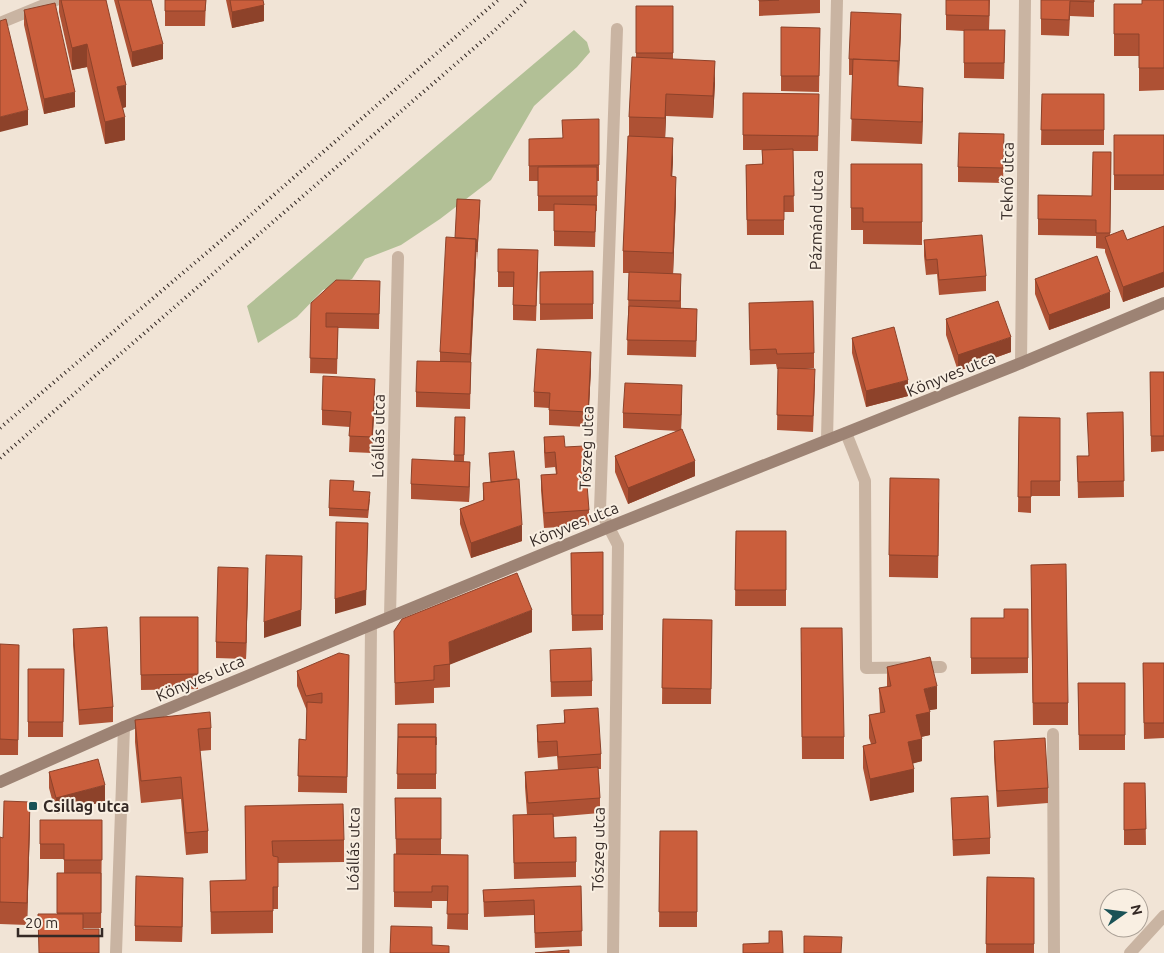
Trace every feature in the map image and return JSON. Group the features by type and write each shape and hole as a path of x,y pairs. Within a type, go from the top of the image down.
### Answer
{"street":[{"path":"0,21 56,0"},
{"name":"Pázmánd utca","path":"827,440 837,0"},
{"name":"Teknő utca","path":"1021,363 1025,0"},
{"name":"Tószeg utca","path":"614,953 618,545 600,510 617,29"},
{"name":"Lóállás utca","path":"390,616 398,257"},
{"name":"Könyves utca","path":"0,782 124,727 390,616 1021,363 1164,303"},
{"path":"846,433 865,481 866,668 941,667"},
{"name":"Lóállás utca","path":"368,953 371,624"},
{"path":"116,953 124,727"},
{"path":"1053,734 1054,953"},
{"path":"1130,953 1164,916"}],"green space":[{"path":"574,30 587,42 590,52 577,67 534,106 491,180 440,219 401,245 365,259 352,279 323,290 297,317 258,343 247,306"}],"building":[{"path":"61,0 106,0 126,85 117,87 125,117 105,122 87,44 72,48"},
{"path":"118,0 151,0 163,44 132,52"},
{"path":"165,0 206,0 205,11 165,11"},
{"path":"230,0 263,0 264,5 232,12"},
{"path":"946,0 989,0 989,16 946,15"},
{"path":"1041,0 1094,0 1094,2 1070,1 1069,20 1041,19"},
{"path":"1142,0 1164,0 1164,68 1139,68 1139,34 1114,34 1114,4 1142,4"},
{"path":"55,3 75,92 44,99 24,10"},
{"path":"636,6 673,6 673,53 636,53"},
{"path":"851,12 901,14 899,61 849,59"},
{"path":"6,19 28,110 0,117 0,21"},
{"path":"781,27 820,28 819,76 781,76"},
{"path":"964,30 1005,30 1004,63 964,63"},
{"path":"632,57 715,61 713,96 666,94 665,118 629,117"},
{"path":"853,59 898,61 898,86 923,88 922,122 851,119"},
{"path":"743,93 819,94 818,136 743,135"},
{"path":"1042,94 1104,94 1104,130 1041,130"},
{"path":"599,119 599,165 529,166 529,139 563,138 562,120"},
{"path":"959,133 1004,134 1003,168 958,167"},
{"path":"1114,135 1164,135 1164,175 1114,175"},
{"path":"628,136 673,138 671,176 676,177 673,253 623,251"},
{"path":"793,149 794,196 784,196 784,220 747,220 746,165 763,164 762,150"},
{"path":"1093,152 1111,152 1110,233 1096,233 1096,220 1038,219 1038,195 1092,196"},
{"path":"851,164 922,164 922,222 863,222 863,208 851,208"},
{"path":"538,167 597,167 597,196 538,196"},
{"path":"457,199 480,200 477,252 476,239 455,238"},
{"path":"554,204 596,205 595,232 554,231"},
{"path":"1164,226 1164,272 1123,287 1105,237 1123,230 1127,240"},
{"path":"982,235 986,276 939,280 937,259 926,260 924,240"},
{"path":"446,237 476,239 470,354 440,352"},
{"path":"498,249 538,250 536,306 513,305 514,272 498,272"},
{"path":"1097,256 1110,292 1049,315 1035,279"},
{"path":"593,271 593,304 540,304 540,272"},
{"path":"629,272 681,274 680,301 628,300"},
{"path":"336,280 380,281 379,314 326,313 326,327 338,327 337,359 310,358 311,303"},
{"path":"813,301 814,353 777,354 776,349 750,350 749,303"},
{"path":"998,301 1011,337 958,355 946,319"},
{"path":"629,306 697,309 696,341 627,340"},
{"path":"894,327 908,380 866,391 852,338"},
{"path":"537,349 591,352 588,412 549,410 550,393 534,392"},
{"path":"417,361 471,362 470,394 416,392"},
{"path":"778,368 815,369 813,416 777,415"},
{"path":"1150,372 1164,372 1164,436 1151,436"},
{"path":"323,376 375,379 372,437 349,436 351,412 322,410"},
{"path":"625,383 682,385 681,415 623,413"},
{"path":"1123,412 1124,481 1078,482 1077,456 1089,456 1087,413"},
{"path":"455,417 465,417 464,455 454,455"},
{"path":"1019,417 1060,418 1060,481 1031,481 1031,497 1018,497"},
{"path":"682,429 695,461 628,488 615,456"},
{"path":"564,436 565,447 584,446 589,510 544,513 541,475 557,474 555,452 545,453 544,437"},
{"path":"514,451 517,479 491,482 489,453"},
{"path":"412,459 470,462 469,487 411,484"},
{"path":"890,478 939,479 938,556 889,555"},
{"path":"519,479 522,525 471,543 460,509 484,500 483,483"},
{"path":"330,480 354,481 353,491 370,492 368,510 329,508"},
{"path":"336,522 368,523 366,590 335,599"},
{"path":"736,531 786,531 786,590 735,590"},
{"path":"603,552 603,615 572,615 571,553"},
{"path":"266,555 302,556 301,610 264,622"},
{"path":"1066,564 1068,703 1033,703 1031,565"},
{"path":"218,567 248,568 246,643 216,642"},
{"path":"517,573 532,610 449,642 450,664 434,666 434,680 395,683 394,631 402,619"},
{"path":"1004,609 1028,609 1028,658 971,658 971,618 1004,618"},
{"path":"140,617 198,617 198,674 141,675"},
{"path":"663,619 712,620 711,689 662,688"},
{"path":"107,627 113,707 79,710 73,629"},
{"path":"801,628 842,628 844,737 802,737"},
{"path":"0,644 19,645 18,740 0,739"},
{"path":"591,648 592,681 551,682 550,650"},
{"path":"339,653 349,655 347,777 298,776 299,739 306,740 307,702 322,703 322,693 306,696 297,671"},
{"path":"930,657 937,686 924,689 930,712 916,715 922,739 908,742 914,769 870,779 863,746 876,743 869,715 885,712 879,688 891,686 887,667"},
{"path":"1143,663 1164,663 1164,723 1144,723"},
{"path":"28,669 64,669 63,722 28,722"},
{"path":"1078,683 1125,683 1125,735 1079,735"},
{"path":"598,708 601,754 558,757 557,741 538,742 537,725 565,723 564,710"},
{"path":"210,712 211,728 198,729 208,831 186,833 181,777 141,781 135,720"},
{"path":"398,724 436,724 436,737 398,737"},
{"path":"398,737 436,737 436,774 397,774"},
{"path":"1045,738 1048,788 997,791 994,741"},
{"path":"98,759 105,785 56,798 49,772"},
{"path":"598,767 600,798 528,803 525,772"},
{"path":"1124,783 1145,783 1146,829 1124,830"},
{"path":"988,796 990,838 953,840 951,798"},
{"path":"395,798 441,798 441,839 396,839"},
{"path":"4,801 30,802 27,903 0,902 0,837 3,838"},
{"path":"343,804 344,840 272,841 273,856 278,857 278,887 273,887 273,911 211,912 210,881 246,880 245,806"},
{"path":"553,814 554,838 576,837 576,862 514,863 513,815"},
{"path":"40,820 102,820 102,860 64,860 64,844 40,844"},
{"path":"660,831 697,831 697,912 659,912"},
{"path":"394,854 468,855 468,914 447,914 448,886 432,886 432,892 394,892"},
{"path":"57,873 101,873 101,913 57,913"},
{"path":"136,876 183,878 182,927 135,926"},
{"path":"987,877 1034,878 1034,944 986,944"},
{"path":"581,886 582,931 535,933 534,900 484,902 483,890"},
{"path":"38,914 83,914 83,929 99,929 99,953 39,953"},
{"path":"391,926 432,927 432,945 449,946 449,953 390,953"},
{"path":"769,931 782,931 783,953 743,953 743,944 769,943"},
{"path":"804,936 842,937 841,953 804,953"},
{"path":"569,950 569,953 535,953"}],"railway":[{"path":"0,428 230,233 498,0"},
{"path":"0,458 495,30 527,0"}],"place":[{"name":"Csillag utca","path":"33,806"}]}
